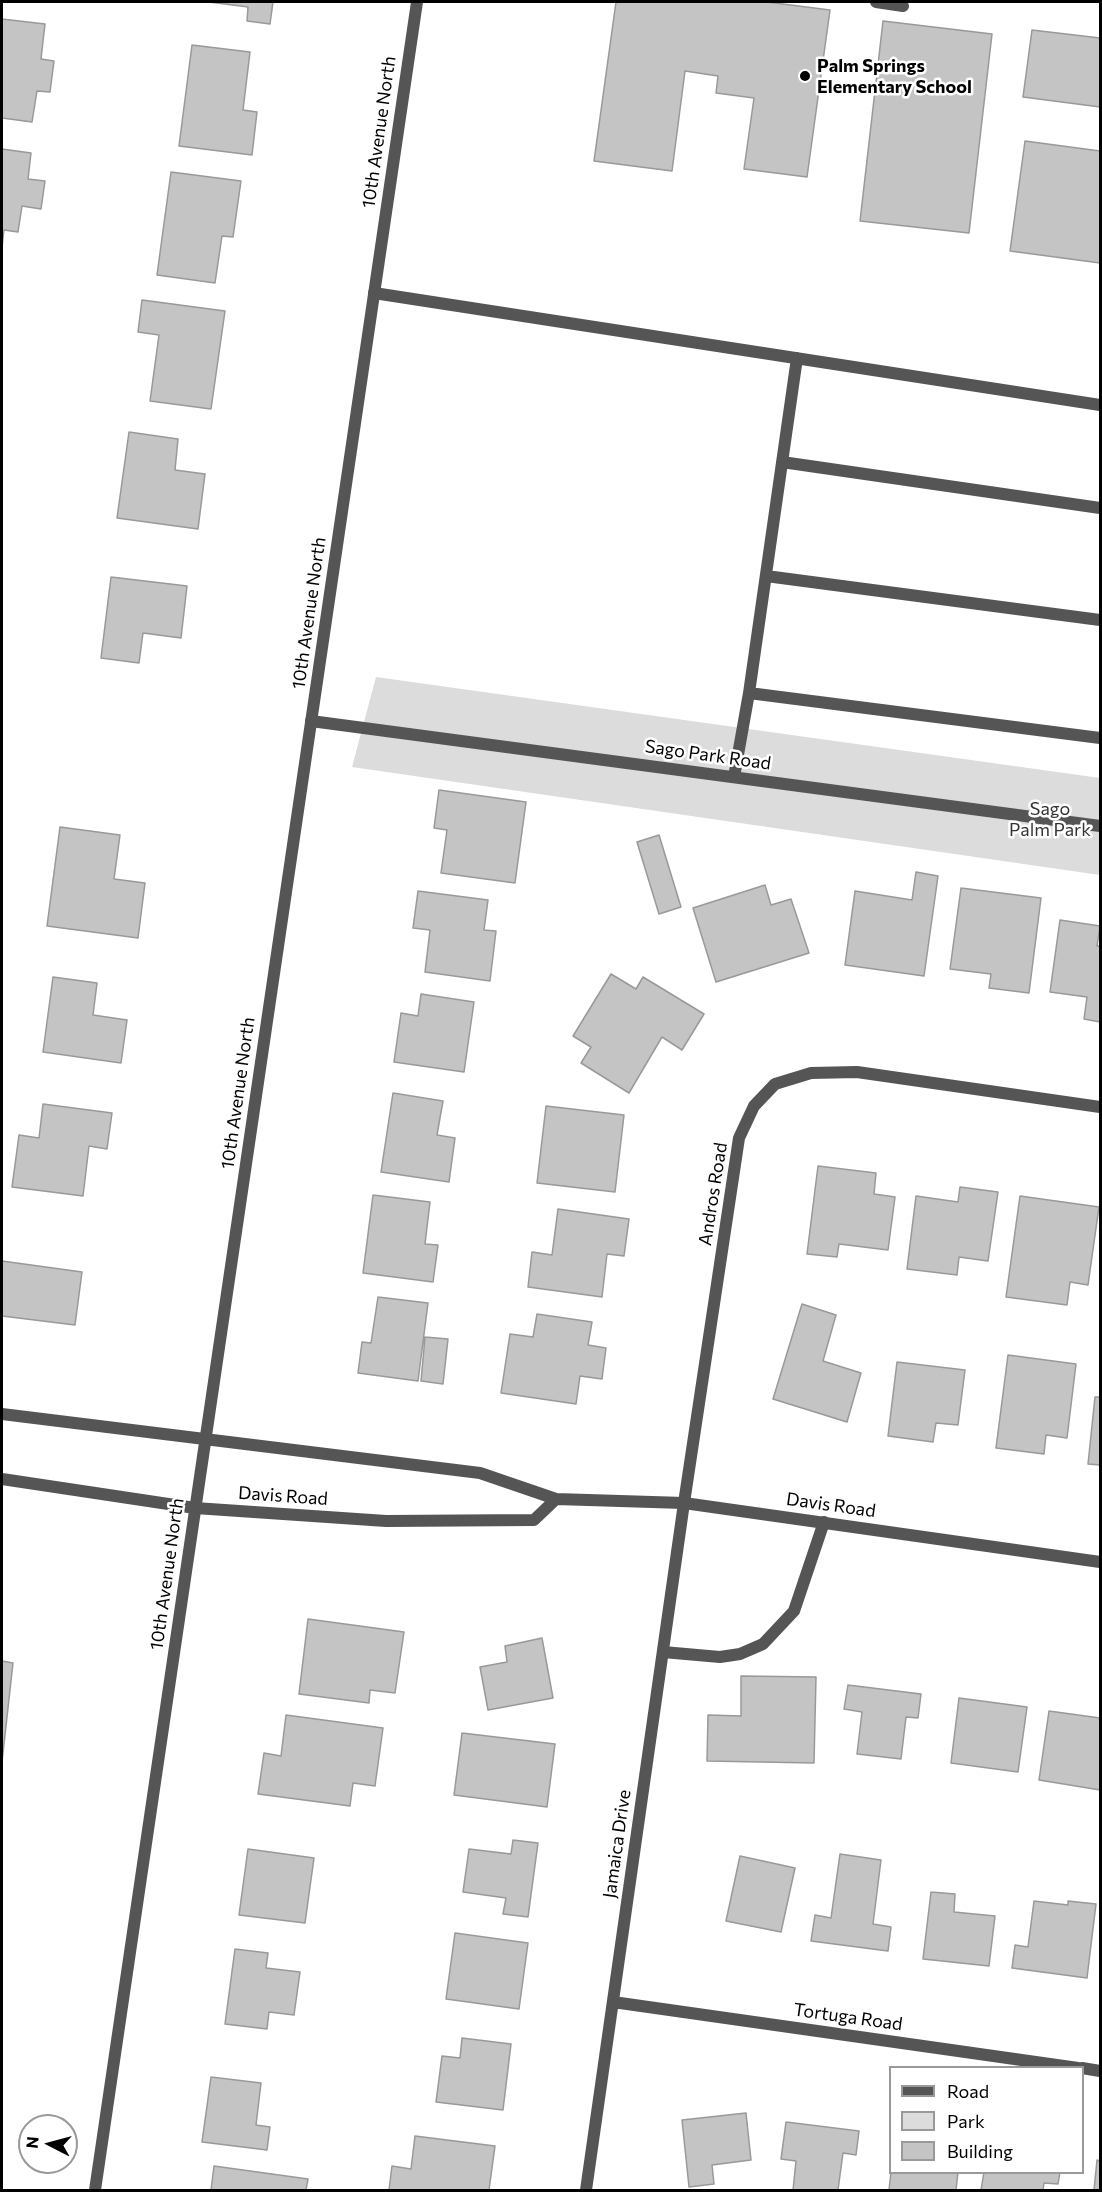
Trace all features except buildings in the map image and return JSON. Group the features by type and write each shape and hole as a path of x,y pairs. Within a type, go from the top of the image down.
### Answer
{"street":[{"name":"10th Avenue North","path":"95,2190 417,2"},
{"path":"876,2 903,6"},
{"path":"374,293 1101,405"},
{"path":"734,777 750,693 796,358"},
{"path":"782,462 1101,508"},
{"path":"766,576 1101,620"},
{"path":"750,693 1101,738"},
{"name":"Sago Park Road","path":"311,721 1101,826"},
{"name":"Andros Road","path":"684,1503 739,1138 754,1106 775,1084 811,1073 857,1072 1101,1107"},
{"name":"Davis Road","path":"2,1414 480,1473 556,1499 684,1503 1101,1562"},
{"name":"Davis Road","path":"2,1479 195,1508 386,1521 534,1521 556,1499"},
{"name":"Jamaica Drive","path":"586,2190 684,1503"},
{"path":"663,1652 720,1657 740,1654 763,1644 794,1611 824,1522"},
{"name":"Tortuga Road","path":"613,2002 1067,2066"},
{"name":"Tortuga Road","path":"1084,2068 1101,2071"}],"green space":[{"name":"Sago Palm Park","path":"376,677 1100,778 1100,875 352,767"}],"place":[{"name":"Palm Springs Elementary School","path":"805,76"}]}
